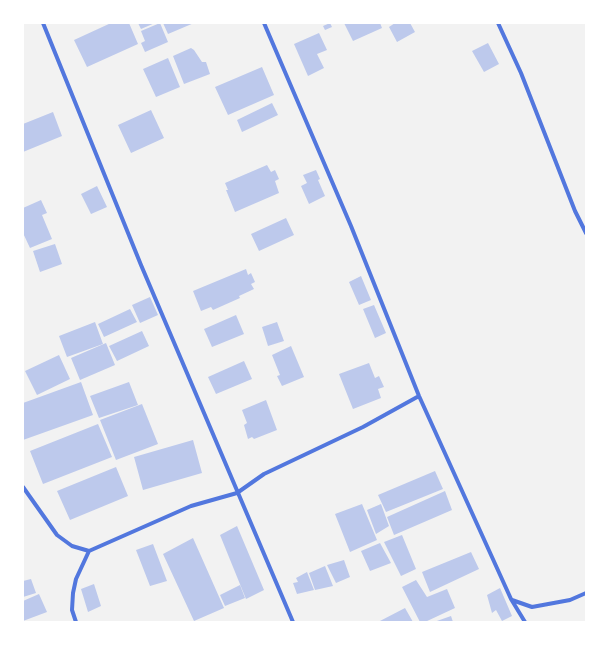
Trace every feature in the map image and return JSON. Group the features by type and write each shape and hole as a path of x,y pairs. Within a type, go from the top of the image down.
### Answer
{"street":[{"path":"43,23 125,225 237,493 293,622"},
{"path":"264,23 351,226 419,396 511,599 525,622"},
{"path":"498,23 521,73 575,212 586,233"},
{"path":"23,487 57,535 72,546 89,551 191,506 237,493 264,474 363,427 419,396"},
{"path":"76,622 72,610 73,593 76,579 89,551"},
{"path":"511,599 532,607 547,606 570,600 586,593"}],"building":[{"path":"111,23 129,23 138,44 87,67 74,40"},
{"path":"138,23 155,23 141,29"},
{"path":"160,23 168,42 145,52 141,43 145,41 141,31"},
{"path":"163,23 194,23 168,34"},
{"path":"330,23 332,27 325,30 323,26"},
{"path":"344,23 380,23 382,28 353,41"},
{"path":"395,23 410,23 415,32 397,42 389,27"},
{"path":"319,33 327,50 317,54 324,68 308,76 294,44"},
{"path":"488,43 499,64 484,72 472,51"},
{"path":"191,48 202,62 206,62 210,74 184,84 173,56"},
{"path":"168,58 180,87 156,97 143,69"},
{"path":"262,67 274,95 228,115 215,87"},
{"path":"272,103 278,115 242,132 237,120"},
{"path":"151,110 164,138 131,153 118,125"},
{"path":"53,112 62,136 23,152 23,124"},
{"path":"267,165 271,172 275,170 279,179 275,181 279,193 235,212 226,190 228,190 225,183"},
{"path":"316,170 320,179 318,180 325,196 309,204 301,186 307,183 303,175"},
{"path":"97,186 107,207 91,214 81,194"},
{"path":"41,200 47,213 42,215 52,239 30,248 23,233 23,208"},
{"path":"286,218 294,235 259,251 251,234"},
{"path":"55,244 62,264 40,272 33,251"},
{"path":"246,269 248,275 251,273 255,282 251,284 254,289 239,296 240,298 213,310 211,307 201,311 193,291"},
{"path":"361,276 371,300 359,305 349,282"},
{"path":"150,297 158,315 140,323 132,305"},
{"path":"374,305 386,333 375,338 363,309"},
{"path":"130,309 137,322 104,337 98,324"},
{"path":"236,315 244,334 212,347 204,329"},
{"path":"95,322 103,344 67,357 59,336"},
{"path":"277,322 284,341 268,346 262,327"},
{"path":"142,331 149,346 117,361 109,346"},
{"path":"106,343 115,365 80,380 71,358"},
{"path":"291,346 304,377 282,386 277,376 280,375 272,355"},
{"path":"59,355 70,379 37,395 25,371"},
{"path":"244,361 252,379 216,394 208,377"},
{"path":"369,363 375,378 379,376 384,387 378,389 381,398 353,409 339,374"},
{"path":"81,382 93,415 23,440 23,403"},
{"path":"129,382 138,405 99,418 90,396"},
{"path":"266,400 277,430 254,439 252,437 248,439 244,425 247,423 242,410"},
{"path":"142,404 158,444 116,460 100,420"},
{"path":"98,424 112,457 43,484 30,451"},
{"path":"193,440 202,473 143,490 134,457"},
{"path":"116,467 128,496 70,520 57,491"},
{"path":"435,471 443,489 386,512 378,495"},
{"path":"445,491 452,510 394,535 387,517"},
{"path":"362,504 377,540 350,552 335,514"},
{"path":"381,504 389,526 376,534 367,510"},
{"path":"237,526 264,590 246,599 220,535"},
{"path":"402,535 416,569 401,576 384,542"},
{"path":"193,538 224,608 194,621 163,554"},
{"path":"380,543 391,563 370,571 361,551"},
{"path":"153,544 167,581 150,586 136,550"},
{"path":"471,552 479,569 430,592 422,572"},
{"path":"344,560 350,577 336,583 327,565"},
{"path":"325,566 333,586 315,590 309,573"},
{"path":"307,572 314,590 297,594 293,583 298,582 296,578"},
{"path":"31,579 36,593 23,597 23,581"},
{"path":"416,580 427,597 447,589 455,608 425,622 420,622 402,587"},
{"path":"94,584 101,606 88,612 81,589"},
{"path":"240,585 245,598 225,606 220,595"},
{"path":"500,588 512,616 502,621 496,610 492,613 487,595"},
{"path":"39,594 47,612 23,621 23,601"},
{"path":"405,608 413,622 378,622"},
{"path":"451,616 453,622 434,622"}]}
